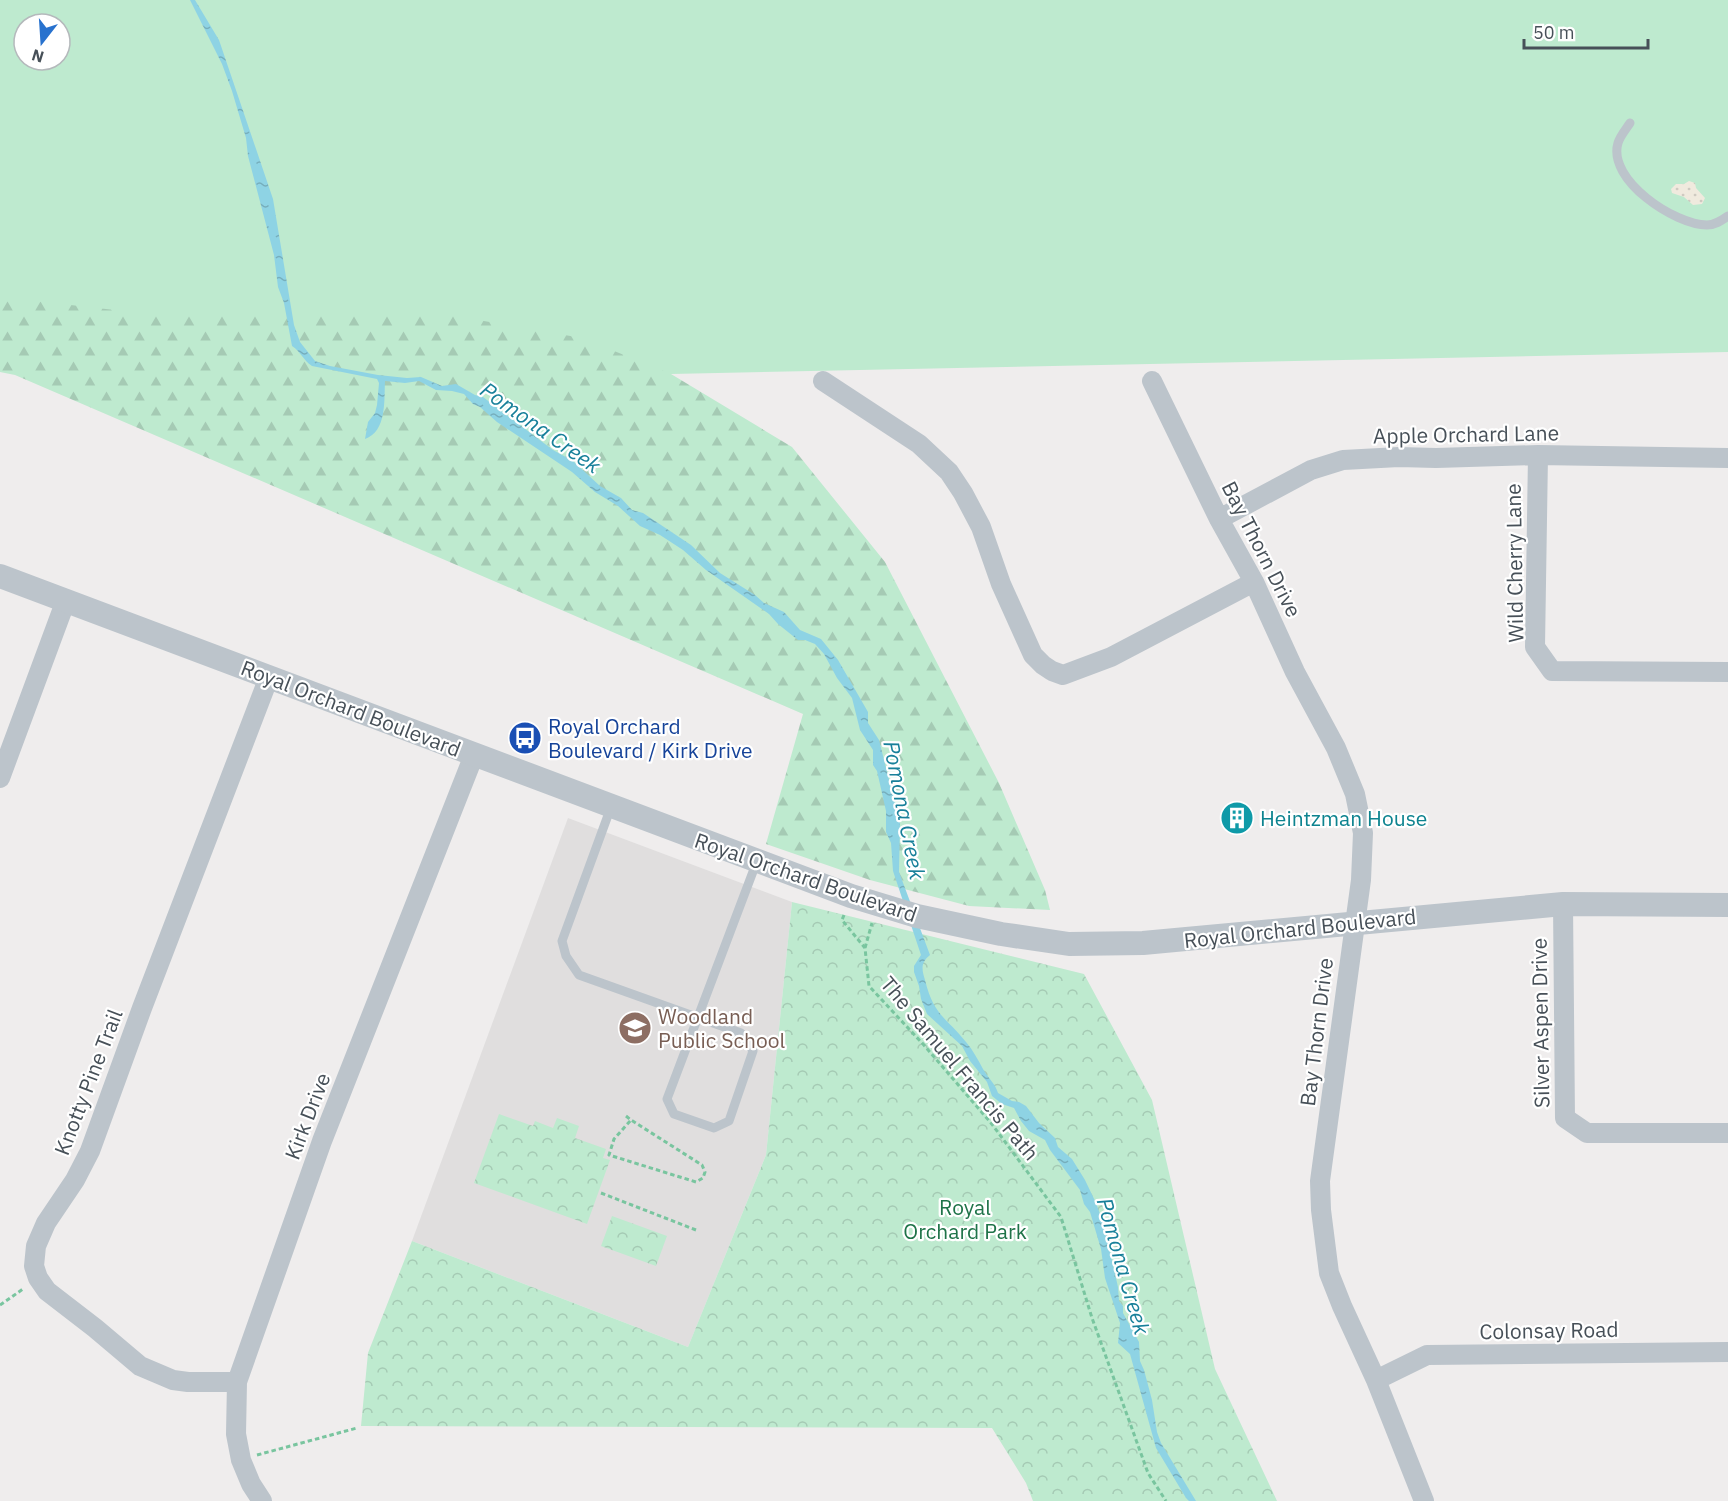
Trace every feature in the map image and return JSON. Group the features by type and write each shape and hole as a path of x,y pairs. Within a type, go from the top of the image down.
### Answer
{"street":[{"path":"823,381 919,444 949,472 981,527 1001,584 1033,655 1052,671 1064,675 1111,657 1254,582"},
{"name":"Bay Thorn Drive","path":"1152,381 1219,519 1254,582 1295,672 1336,748 1355,794 1363,833 1361,880 1320,1181 1321,1210 1329,1273 1376,1380 1424,1501"},
{"name":"Apple Orchard Lane","path":"1219,519 1311,470 1343,460 1538,455 1728,458"},
{"name":"Wild Cherry Lane","path":"1538,455 1535,647 1552,671 1728,672"},
{"name":"Royal Orchard Boulevard","path":"0,576 851,896 917,916 1001,933 1069,944 1143,943 1563,904 1728,905"},
{"path":"0,778 66,600"},
{"name":"Knotty Pine Trail","path":"38,1278 34,1266 36,1246 46,1223 75,1180 90,1151 142,1008 269,677"},
{"name":"Kirk Drive","path":"262,1501 251,1484 241,1460 236,1434 237,1382 322,1141 474,755"},
{"name":"Silver Aspen Drive","path":"1563,904 1565,1118 1587,1133 1728,1133"},
{"path":"38,1278 47,1291 147,1370 173,1380 237,1382"},
{"name":"Colonsay Road","path":"1376,1380 1427,1355 1728,1352"}],"lane":[{"path":"1630,123 1617,144 1617,156 1623,173 1633,186 1662,208 1688,221 1705,225 1718,223 1728,216"},
{"path":"611,807 562,941 566,957 579,975 699,1017 741,1033 753,1051 729,1121 714,1128 674,1114 667,1099 699,1017 757,861"}],"path":[{"path":"851,896 842,920 865,948"},
{"name":"The Samuel Francis Path","path":"884,907 871,925 865,948 868,986 923,1044 991,1123 1061,1217 1092,1318 1148,1473 1166,1501"},
{"path":"626,1116 702,1165 705,1172 703,1178 696,1182 609,1155 615,1139 631,1120"},
{"path":"601,1193 696,1230"},
{"path":"0,1305 38,1278"},
{"path":"241,1460 357,1428"}],"shaded area":[{"name":"Woodland Public School","path":"568,818 792,902 766,1155 688,1347 412,1241"}],"green space":[{"path":"0,0 1728,0 1728,352 671,374 0,348"},
{"path":"0,297 141,313 449,315 582,338 671,374 792,447 885,562 999,783 1045,890 1050,910 969,906 870,880 766,844 803,714 15,375 0,372"},
{"name":"Royal Orchard Park","path":"792,902 1084,974 1152,1100 1215,1369 1277,1501 1033,1501 1026,1483 992,1428 361,1426 368,1353 412,1241 688,1347 766,1155"},
{"path":"499,1114 533,1126 535,1121 553,1128 557,1118 579,1126 575,1138 606,1149 603,1158 610,1160 587,1224 474,1183"},
{"path":"612,1216 667,1236 656,1266 601,1246"}],"sand":[{"path":"1689,181 1695,183 1696,188 1705,198 1702,204 1693,205 1684,197 1672,193 1671,189 1676,184"}],"water":[{"path":"190,0 195,0 219,40 273,199 294,325 300,342 315,361 378,375 421,377 442,386 456,384 483,397 553,450 573,461 600,486 621,498 632,510 643,513 691,545 720,573 764,603 784,612 800,630 821,639 838,660 868,712 868,723 879,740 900,823 899,872 930,955 923,964 928,992 936,1009 971,1048 998,1093 1026,1106 1055,1138 1058,1147 1072,1159 1085,1180 1104,1225 1123,1313 1139,1342 1140,1361 1152,1400 1157,1432 1161,1443 1196,1501 1189,1501 1186,1498 1156,1448 1130,1354 1118,1343 1120,1323 1105,1278 1101,1249 1090,1212 1084,1204 1080,1190 1045,1140 1029,1131 1014,1108 1002,1104 992,1096 987,1082 970,1061 962,1046 927,1014 914,972 914,966 921,955 893,871 891,843 886,832 886,811 877,771 873,765 873,750 860,730 852,698 837,678 824,654 815,644 798,640 769,614 706,570 683,550 660,535 640,526 618,506 497,422 473,404 464,394 436,390 419,381 405,383 385,381 381,422 372,435 365,439 368,422 375,413 377,405 379,383 377,379 312,366 292,346 284,303 278,287 274,255 248,156 246,138 222,64"}],"place":[{"name":"Royal Orchard Boulevard / Kirk Drive","path":"525,738"},
{"name":"Heintzman House","path":"1237,818"},
{"name":"Woodland Public School","path":"635,1028"}],"water label":[{"name":"Pomona Creek","path":"541,427"},
{"name":"Pomona Creek","path":"905,810"},
{"name":"Pomona Creek","path":"1124,1266"}]}
